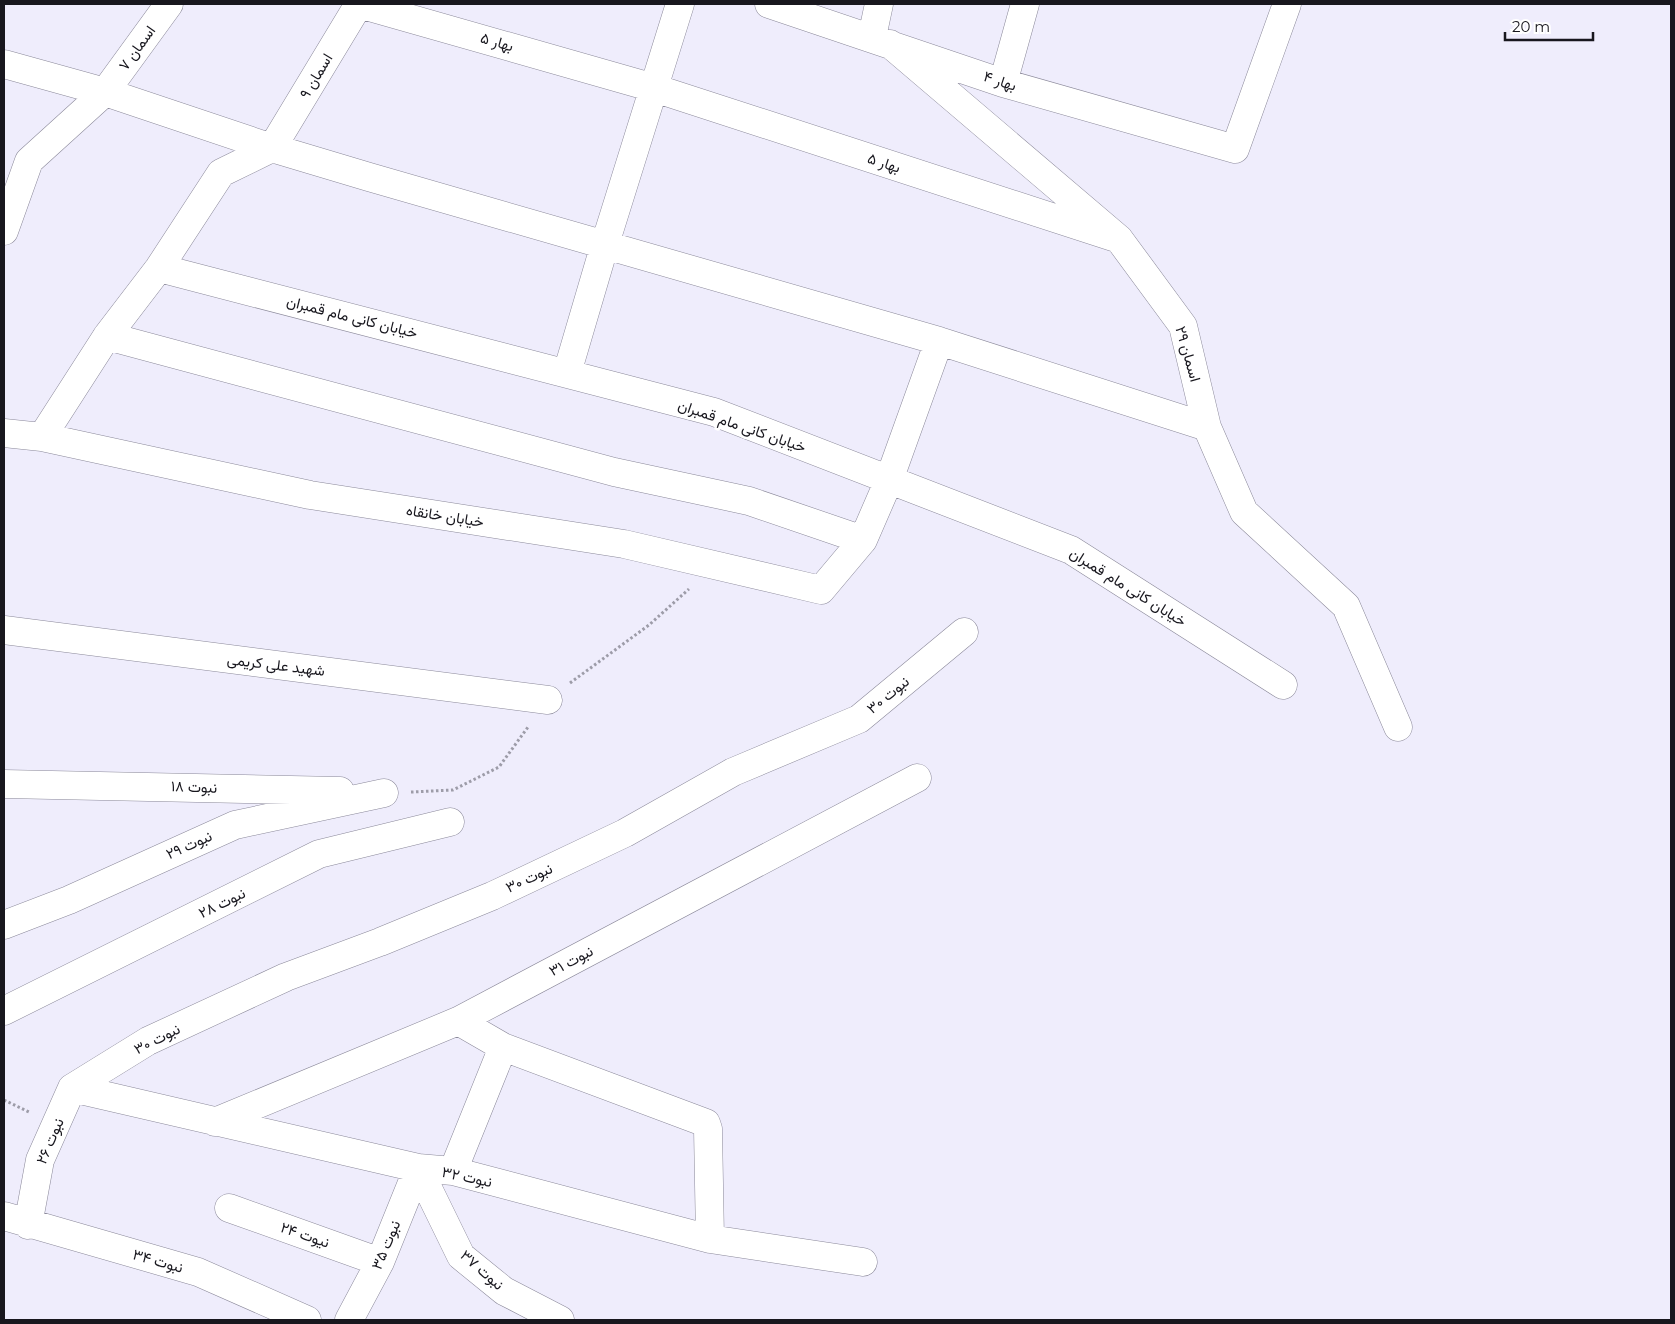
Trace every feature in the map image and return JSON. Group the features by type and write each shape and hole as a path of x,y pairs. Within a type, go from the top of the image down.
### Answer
{"street":[{"name":"اسمان ۷","path":"4,228 29,161 105,92 169,4"},
{"name":"بهار ۵","path":"359,4 654,88 1119,239"},
{"name":"اسمان ۹","path":"272,148 359,4"},
{"path":"567,373 604,244 680,4"},
{"name":"بهار ۴","path":"769,4 1003,83 1234,149 1288,4"},
{"path":"879,4 881,41 1119,239"},
{"path":"1003,83 1025,4"},
{"path":"4,64 105,92 272,148 939,341 1207,427"},
{"path":"42,437 107,336 159,268 220,173 272,148"},
{"name":"اسمان ۲۹","path":"1119,239 1183,326 1207,427 1244,512 1346,606 1398,727"},
{"name":"خیابان کانی مام قمبران","path":"159,268 714,412 1072,550 1283,685"},
{"path":"107,336 614,472 749,501 863,540 889,480 939,341"},
{"name":"خیابان خانقاه","path":"4,433 42,437 310,495 624,544 821,590 863,540"},
{"name":"شهید علی کریمی","path":"4,630 548,700"},
{"name":"نبوت ۳۰","path":"72,1088 148,1041 286,977 380,942 492,896 625,833 733,772 859,718 964,632"},
{"name":"نبوت ۳۱","path":"215,1122 458,1021 917,778"},
{"name":"نبوت ۱۸","path":"4,784 384,792"},
{"name":"نبوت ۲۹","path":"4,924 69,900 235,825 384,792"},
{"name":"نبوت ۲۸","path":"4,1011 319,854 450,822"},
{"path":"458,1021 503,1047 706,1123 708,1129 710,1239"},
{"path":"453,1171 503,1047"},
{"name":"نبوت ۳۲","path":"72,1088 418,1168 453,1171 710,1239 863,1262"},
{"name":"نبوت ۲۶","path":"16,1220 72,1088"},
{"name":"نبوت ۳۵","path":"349,1320 380,1262 418,1168"},
{"name":"نبوت ۳۷","path":"418,1168 461,1256 504,1291 560,1320"},
{"name":"نیوت ۲۴","path":"229,1208 380,1262"},
{"name":"نبوت ۳۴","path":"16,1220 198,1272 307,1320"}]}
